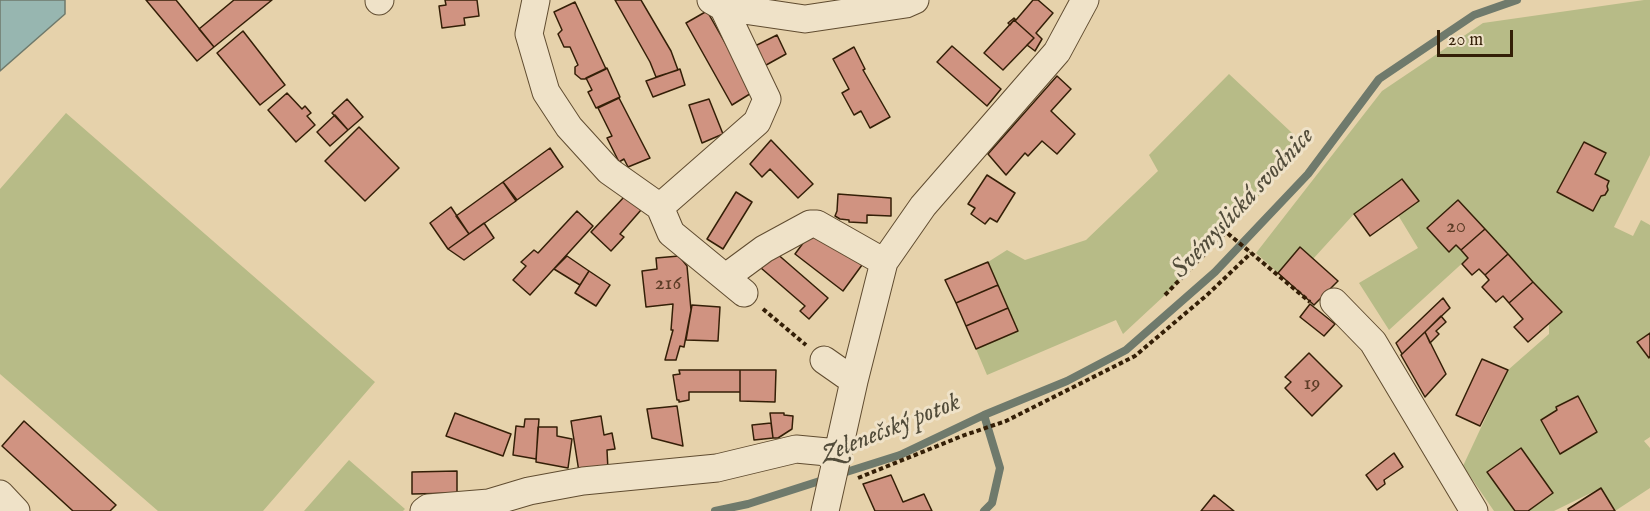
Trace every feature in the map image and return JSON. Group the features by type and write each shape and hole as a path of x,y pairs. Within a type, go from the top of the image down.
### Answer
{"street":[{"path":"536,0 529,33 546,92 569,127 609,171 660,207 671,232 735,285 764,249 810,224 817,224 884,262"},
{"path":"717,4 805,19 906,4 915,0"},
{"path":"424,511 428,508 489,503 529,491 583,481 717,468 796,449 835,480 854,381 884,262 923,206 1057,52 1085,0"},
{"path":"660,207 757,122 767,99 717,4"},
{"path":"1321,301 1373,342 1474,511"},
{"path":"824,360 854,381"},
{"path":"0,494 16,511"}],"path":[{"path":"1166,295 1226,231 1251,253 1321,301"},
{"path":"835,480 1016,416 1134,356 1207,295 1251,253"},
{"path":"735,285 824,360"}],"green space":[{"path":"1650,0 1650,155 1614,227 1633,236 1641,220 1650,225 1650,437 1644,441 1650,448 1650,488 1615,511 1601,488 1554,511 1494,511 1463,466 1508,370 1549,334 1549,324 1561,312 1458,200 1428,228 1448,251 1456,245 1468,258 1389,330 1359,283 1418,248 1398,215 1418,201 1403,179 1354,214 1313,259 1300,247 1278,273 1256,253 1382,91 1483,23"},
{"path":"1229,74 1306,146 1165,295 1123,334 1116,320 987,375 976,349 1018,331 988,262 1007,250 1025,260 1086,240 1158,171 1149,155"},
{"path":"66,113 375,382 263,511 158,511 0,374 0,189"},
{"path":"349,460 405,509 403,511 304,511"}],"water":[{"path":"0,0 65,0 65,14 0,71"}],"building":[{"path":"146,0 176,0 214,47 197,61"},
{"path":"234,0 272,0 214,47 199,29"},
{"path":"445,0 477,0 479,16 464,18 465,25 442,28 439,6 446,5"},
{"path":"615,0 641,0 671,51 678,70 656,77"},
{"path":"1033,0 1038,0 1053,13 1036,33 1042,39 1035,51 1027,45 1034,38 1014,20 1010,25 1008,23 1014,18 1016,20"},
{"path":"575,2 606,69 585,79 575,74 575,67 578,65 570,47 564,47 558,34 562,30 554,12"},
{"path":"707,11 753,92 732,105 686,23"},
{"path":"1014,20 1034,38 1003,70 984,53"},
{"path":"243,31 285,85 260,105 217,53"},
{"path":"777,35 786,54 759,69 749,49"},
{"path":"952,46 1001,89 987,106 937,62"},
{"path":"854,47 865,69 863,70 890,117 870,128 861,111 854,115 842,93 849,89 833,59"},
{"path":"607,68 620,97 596,108 588,92 592,90 586,78"},
{"path":"680,69 685,85 653,97 646,81"},
{"path":"1057,76 1071,89 1051,111 1075,134 1057,154 1042,141 1028,156 1025,153 1006,175 988,154"},
{"path":"287,93 302,109 305,106 311,113 307,116 315,125 296,142 268,110"},
{"path":"619,98 650,158 628,167 624,159 619,162 607,138 612,136 598,108"},
{"path":"347,99 363,117 348,130 332,113"},
{"path":"709,99 723,134 702,143 689,105"},
{"path":"335,115 348,130 330,146 317,132"},
{"path":"359,127 399,168 365,201 325,161"},
{"path":"771,140 813,184 798,198 770,169 762,177 750,164"},
{"path":"1584,142 1606,153 1595,174 1609,181 1608,190 1605,195 1601,196 1593,211 1557,192"},
{"path":"550,148 563,167 517,200 503,182"},
{"path":"987,175 1015,193 997,222 990,218 985,224 971,214 975,208 968,204"},
{"path":"1402,179 1419,201 1370,236 1354,214"},
{"path":"503,182 516,201 469,234 456,216"},
{"path":"736,192 752,202 723,249 707,239"},
{"path":"838,194 891,198 891,216 867,215 867,223 840,219 835,216"},
{"path":"625,196 641,210 620,234 624,237 611,251 591,232"},
{"path":"1458,200 1485,229 1461,250 1456,245 1449,252 1427,228"},
{"path":"451,207 469,234 448,249 430,223"},
{"path":"577,211 593,226 530,295 513,280 526,266 521,262 534,250 538,253"},
{"path":"484,223 494,238 464,260 448,249"},
{"path":"1485,229 1508,254 1485,275 1479,269 1472,275 1462,264 1468,258 1461,250"},
{"path":"812,231 862,265 843,291 795,254"},
{"path":"1300,247 1338,281 1314,305 1278,273"},
{"path":"775,252 828,298 809,319 800,311 805,306 761,268"},
{"path":"1508,254 1533,282 1509,303 1503,296 1496,302 1482,287 1489,280 1485,275"},
{"path":"567,256 589,271 580,285 554,269"},
{"path":"679,256 687,266 691,310 684,347 680,346 676,360 665,360 673,330 671,330 673,304 646,307 642,271 657,269 656,258"},
{"path":"988,262 998,285 956,303 945,280"},
{"path":"589,271 610,285 596,306 575,293"},
{"path":"1533,282 1562,312 1528,342 1514,327 1523,319 1509,303"},
{"path":"998,285 1008,308 966,326 956,303"},
{"path":"1443,298 1450,308 1402,354 1396,343"},
{"path":"1310,304 1335,324 1324,336 1300,317"},
{"path":"692,305 720,307 718,341 686,340"},
{"path":"1008,308 1018,331 976,349 966,326"},
{"path":"1441,316 1446,322 1436,331 1439,334 1430,343 1425,332"},
{"path":"1425,332 1446,374 1425,397 1401,355"},
{"path":"1650,333 1650,356 1649,358 1637,342"},
{"path":"1309,353 1342,386 1312,416 1285,388 1291,382 1285,377"},
{"path":"1482,359 1508,370 1480,426 1456,415"},
{"path":"679,370 740,370 740,392 689,392 689,400 679,402 673,375 680,374"},
{"path":"740,370 776,370 775,402 740,401"},
{"path":"1578,396 1597,432 1560,454 1541,420 1557,410 1556,407"},
{"path":"677,406 683,446 652,438 647,409"},
{"path":"455,413 511,434 503,456 446,436"},
{"path":"770,413 784,413 784,415 793,416 792,429 778,438 773,438"},
{"path":"601,416 604,435 612,433 615,449 607,450 608,470 579,472 571,421"},
{"path":"525,419 539,419 536,459 513,455 516,426 524,427"},
{"path":"24,421 116,505 110,511 73,511 2,446"},
{"path":"771,423 773,438 754,440 752,425"},
{"path":"538,427 557,427 557,436 572,439 568,468 536,462"},
{"path":"1521,448 1553,493 1528,511 1515,511 1487,472"},
{"path":"1394,453 1403,467 1384,480 1385,484 1377,490 1366,475"},
{"path":"457,471 457,493 412,494 412,472"},
{"path":"891,475 903,502 924,494 932,511 875,511 863,484"},
{"path":"1601,488 1615,511 1569,511 1568,509"},
{"path":"1214,495 1234,511 1201,511"}],"waterway":[{"name":"Svémyslická svodnice","path":"984,415 1067,381 1126,350 1215,272 1308,174 1379,79 1474,15 1517,0"},
{"name":"Zelenečský potok","path":"840,474 900,455 984,415 1000,468 992,503 984,511"},
{"name":"Zelenečský potok","path":"715,511 748,504 826,479"}]}
